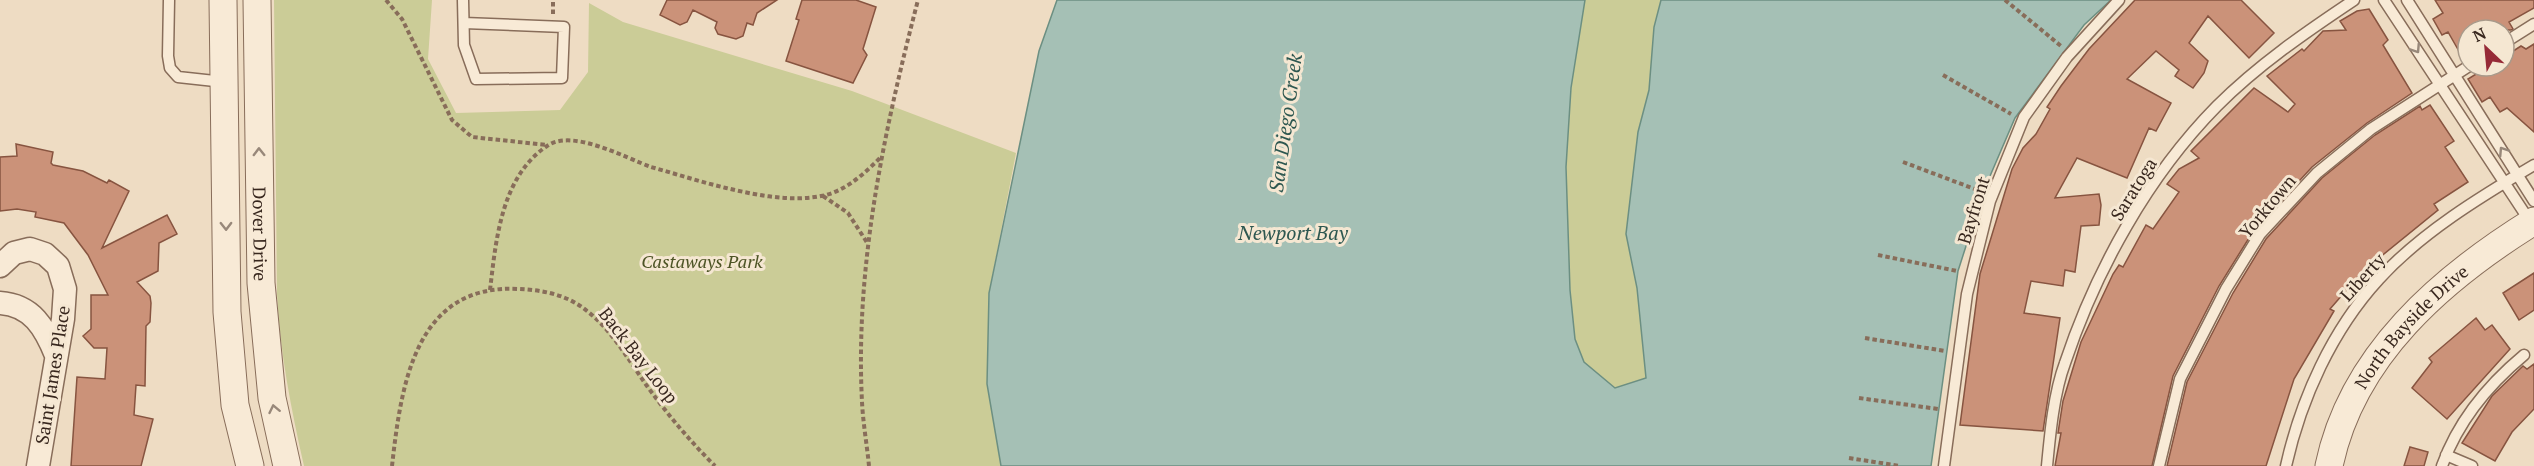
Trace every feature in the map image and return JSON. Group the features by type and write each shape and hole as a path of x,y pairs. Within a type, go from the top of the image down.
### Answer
{"street":[{"name":"Dover Drive","path":"223,0 227,312 235,405 250,466"},
{"name":"Dover Drive","path":"257,0 261,283 272,398 287,466"},
{"name":"North Bayside Drive","path":"2329,466 2354,395 2382,350 2419,306 2475,260 2533,218"},
{"name":"Saint James Place","path":"0,266 14,253 30,249 45,254 58,266 65,289 38,466"},
{"path":"0,303 10,303 30,312 45,328 56,355"}],"lane":[{"path":"169,0 170,68 178,77 224,82"},
{"path":"463,0 464,45 476,79 562,78 564,27 464,24"},
{"name":"Bayfront","path":"1944,466 1967,294 1990,201 2024,117 2067,57 2119,0"},
{"name":"Saratoga","path":"2047,466 2064,365 2097,282 2156,179 2217,106 2295,39 2354,0"},
{"path":"2384,0 2505,184 2533,218"},
{"path":"2406,0 2518,175 2533,218"},
{"path":"2516,36 2534,24"},
{"name":"Yorktown","path":"2159,466 2180,379 2226,289 2260,234 2326,166 2371,129 2455,76"},
{"name":"Liberty","path":"2286,466 2293,434 2316,378 2348,318 2379,279 2422,239 2534,165"},
{"path":"2442,466 2473,405 2500,376 2524,355"},
{"path":"2446,455 2472,466"}],"path":[{"path":"386,0 402,19 452,120 472,136 548,145 567,140 596,145 651,166 727,188 790,199 822,196 849,184 881,156"},
{"path":"870,466 862,404 861,334 868,244 881,156 918,0"},
{"path":"2005,0 2061,47"},
{"path":"1943,75 2014,116"},
{"path":"490,290 498,227 508,198 525,168 548,145"},
{"path":"1903,162 1981,191"},
{"path":"822,196 848,213 868,244"},
{"path":"1878,255 1957,271"},
{"name":"Back Bay Loop","path":"392,466 406,375 415,350 440,315 456,304 490,290 548,292 588,311 605,329 664,409 715,466"},
{"path":"1865,338 1945,351"},
{"path":"1858,398 1938,409"},
{"path":"1849,458 1900,466"}],"green space":[{"name":"Castaways Park","path":"274,0 432,0 428,59 456,113 560,110 588,72 589,3 623,22 852,91 1016,153 989,293 987,384 1001,466 304,466 287,380 277,294"},
{"path":"1585,0 1661,0 1654,27 1649,90 1638,132 1626,234 1637,288 1646,379 1615,388 1584,362 1575,339 1570,290 1566,167 1571,88"}],"water":[{"name":"Newport Bay","path":"1057,0 1585,0 1571,88 1566,167 1570,290 1575,339 1584,362 1615,388 1646,378 1637,288 1626,234 1638,132 1649,90 1654,27 1661,0 2111,0 2084,25 2015,118 1984,190 1958,271 1931,466 1001,466 987,384 989,293 1039,51"}],"building":[{"path":"667,0 777,0 757,13 753,25 747,23 743,36 736,39 718,34 715,28 717,22 693,10 687,22 680,25 660,15"},
{"path":"802,0 856,0 876,7 863,49 867,55 853,83 786,61 799,20 796,19"},
{"path":"2135,0 2241,0 2274,33 2249,58 2208,16 2189,43 2208,61 2204,73 2193,88 2175,76 2179,70 2156,51 2127,79 2171,103 2156,131 2149,128 2127,178 2077,158 2055,198 2099,194 2101,205 2099,225 2081,226 2075,272 2065,270 2063,286 2031,281 2024,313 2060,318 2043,431 1960,425 1980,274 2012,169 2023,148 2036,134 2050,109 2047,107 2061,86 2089,49"},
{"path":"2435,0 2534,0 2534,8 2516,18 2456,18 2456,46 2448,32 2442,35 2433,19 2443,13"},
{"path":"2369,9 2388,40 2383,45 2412,93 2367,123 2312,167 2254,230 2219,286 2173,376 2152,466 2055,466 2061,433 2058,433 2063,401 2081,342 2113,274 2119,265 2123,267 2146,225 2153,229 2179,192 2167,184 2179,169 2199,158 2191,151 2254,88 2288,112 2295,104 2267,76 2302,49 2304,51 2323,31 2346,30 2340,21 2357,11"},
{"path":"2534,44 2534,132 2507,108 2500,112 2490,97 2482,102 2468,79 2516,78 2516,49 2521,46 2526,49"},
{"path":"2430,105 2454,141 2445,147 2468,182 2434,204 2438,210 2363,271 2330,309 2334,311 2294,379 2266,466 2167,466 2187,382 2233,293 2266,239 2322,178 2375,135 2420,106 2422,110"},
{"path":"16,144 53,152 51,163 53,165 83,171 107,183 109,180 129,191 102,248 167,215 177,234 159,243 158,271 137,282 150,296 151,303 150,322 146,326 145,386 136,385 134,415 153,419 141,466 71,466 77,377 105,379 107,348 94,348 83,336 91,329 91,295 108,295 88,255 64,223 35,217 36,212 17,209 0,211 0,157 17,156"},
{"path":"2534,273 2534,310 2519,320 2503,293"},
{"path":"2476,318 2485,330 2492,325 2510,349 2447,419 2412,388 2432,362 2429,358"},
{"path":"2534,364 2534,409 2512,432 2495,461 2462,443 2492,396 2523,366 2527,369"},
{"path":"2410,447 2428,452 2424,466 2404,466"}],"water label":[{"name":"San Diego Creek","path":"1285,123"}]}
